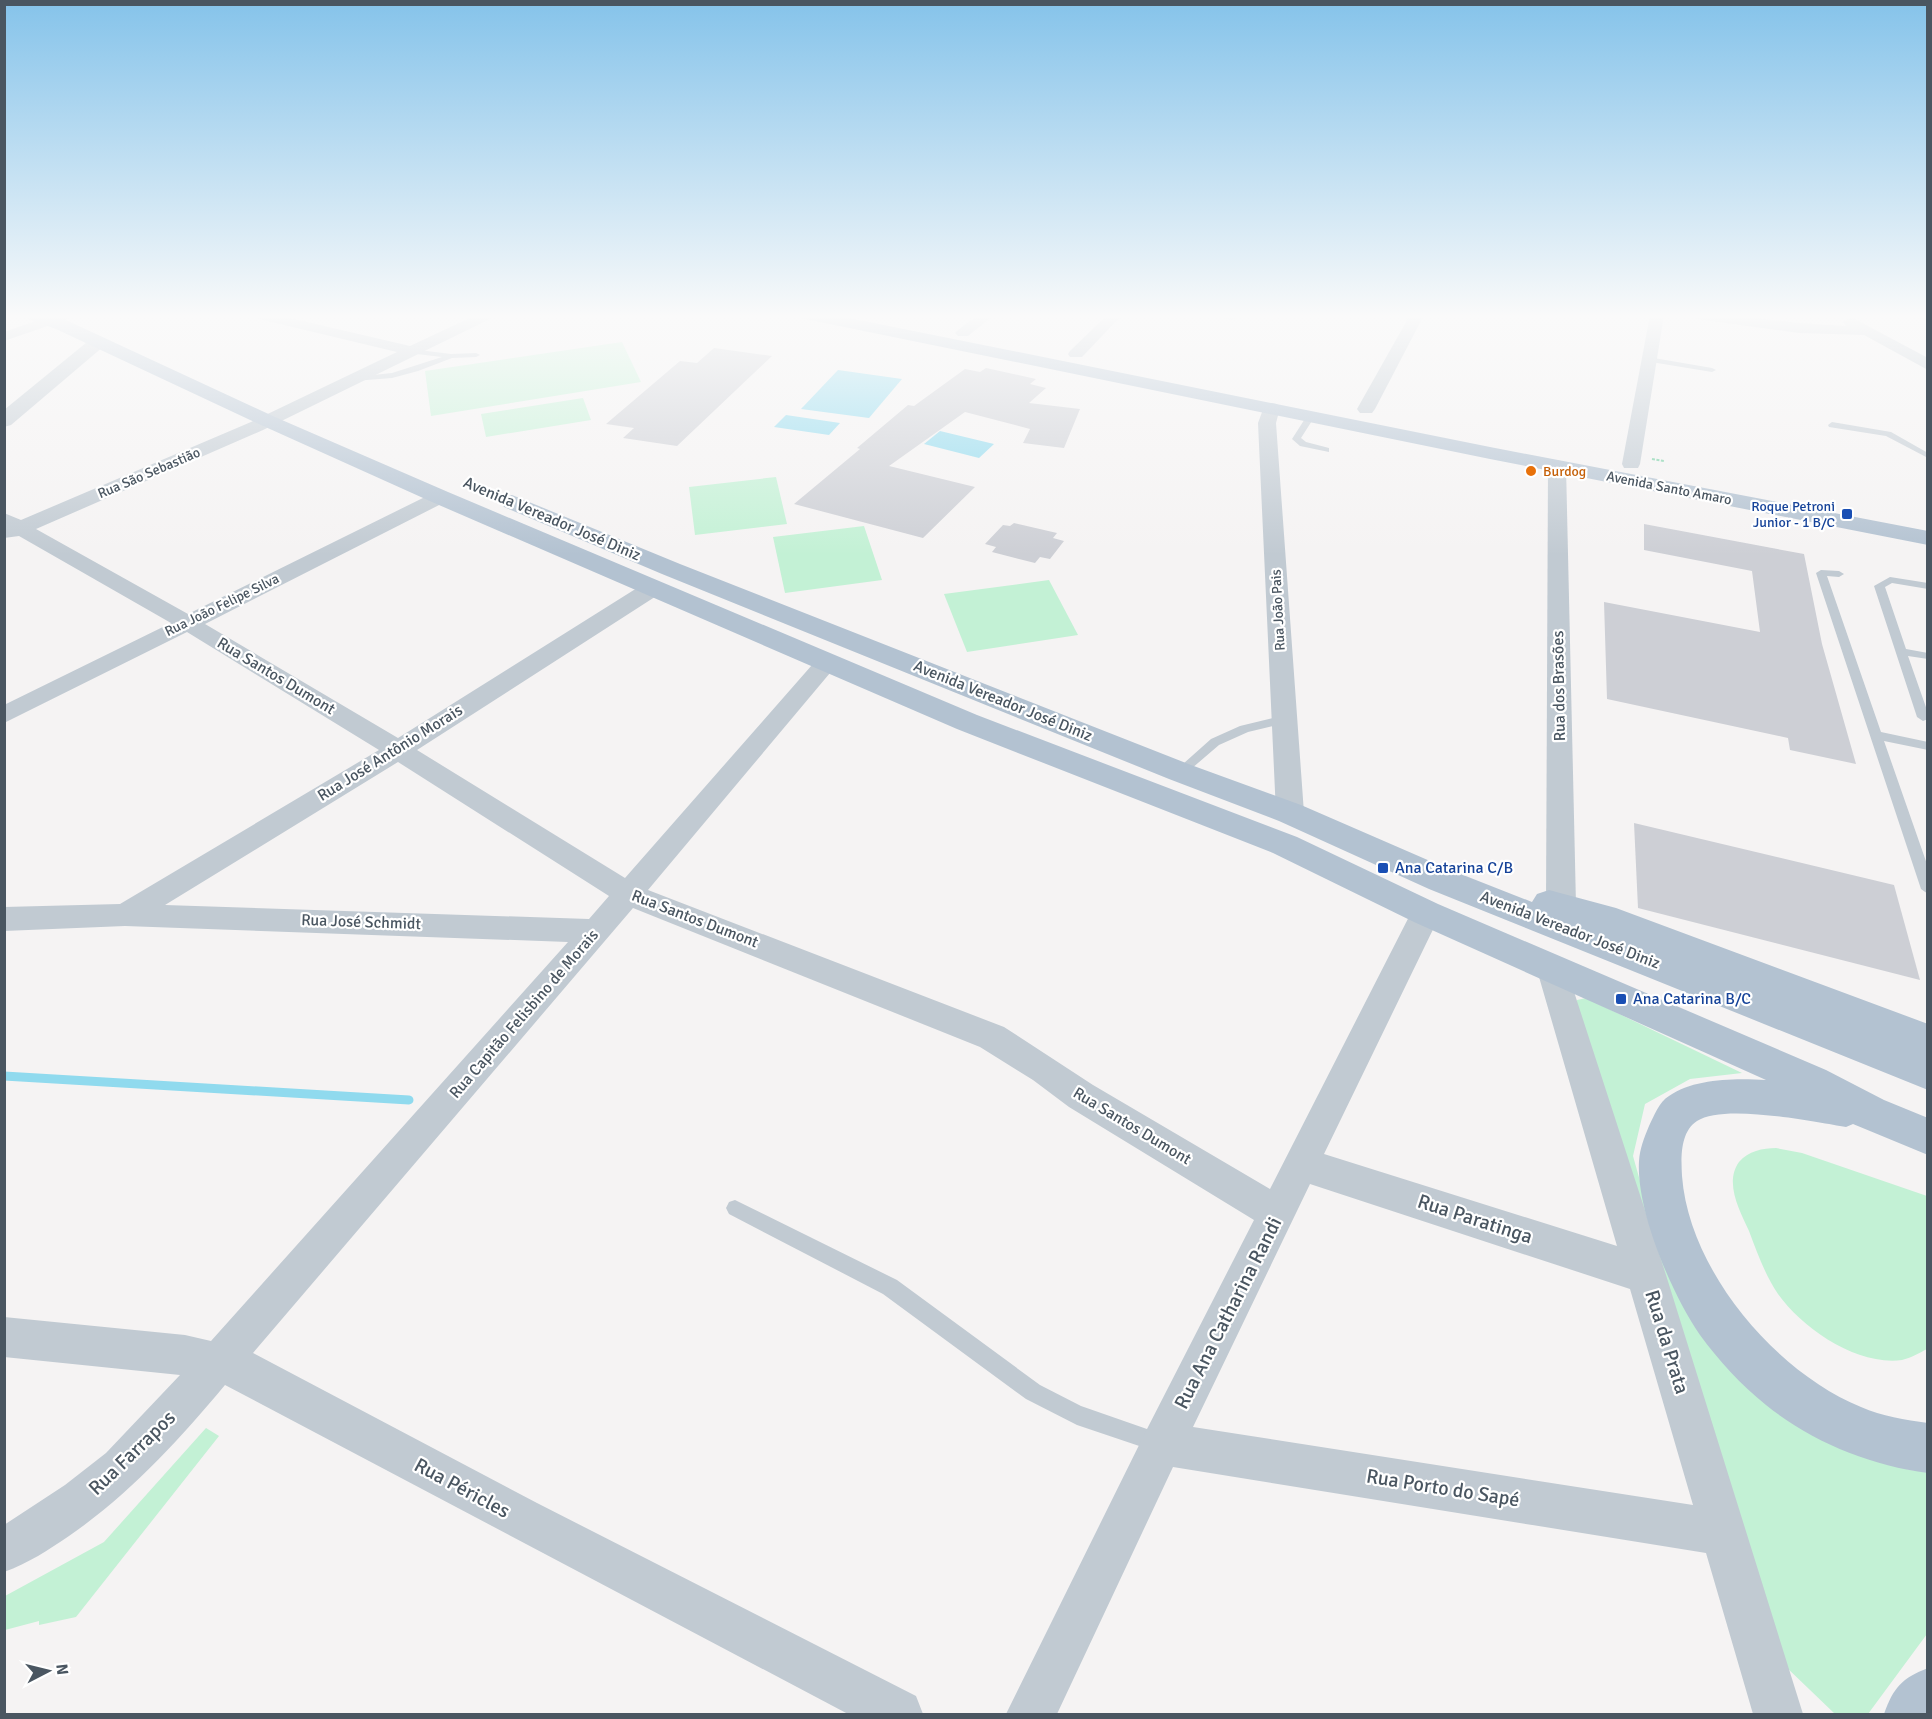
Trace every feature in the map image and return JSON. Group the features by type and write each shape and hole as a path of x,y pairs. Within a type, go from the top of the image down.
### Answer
{"main road":[{"name":"Avenida Vereador José Diniz","path":"238,395 1180,772 1290,813 1441,880 1826,1030 1928,1073"},
{"name":"Avenida Santo Amaro","path":"1208,395 1928,538"},
{"name":"Avenida Santo Amaro","path":"1289,395 1928,522"},
{"name":"Avenida Vereador José Diniz","path":"274,409 440,497 967,722 1285,845 1426,913 1812,1082 1870,1113"},
{"path":"1441,880 1561,905 1604,917 1698,951 1928,1041"},
{"path":"1928,1137 1870,1113 1756,1096 1705,1101 1683,1108 1672,1121 1662,1144 1660,1164 1664,1198 1684,1258 1702,1297 1738,1345 1766,1373 1795,1397 1867,1435 1909,1447 1928,1448"},
{"path":"1913,1714 1928,1696"}],"street":[{"path":"4,421 35,395"},
{"name":"Rua São Sebastião","path":"10,527 310,395"},
{"path":"1366,410 1374,395"},
{"path":"1631,464 1642,395"},
{"name":"Rua João Pais","path":"1271,408 1267,423 1290,813"},
{"name":"Rua dos Brasões","path":"1557,466 1561,905"},
{"name":"Rua João Felipe Silva","path":"4,715 440,497"},
{"name":"Rua Santos Dumont","path":"10,527 186,622 398,750 628,894 992,1037 1081,1096 1278,1214"},
{"name":"Rua José Antônio Morais","path":"125,915 398,750 653,588"},
{"name":"Rua Capitão Felisbino de Morais","path":"218,1364 827,662"},
{"name":"Rua Ana Catharina Randi","path":"1031,1714 1162,1444 1426,913"},
{"name":"Rua José Schmidt","path":"4,919 125,915 596,931"},
{"name":"Rua da Prata","path":"1553,969 1778,1714"},
{"name":"Rua Paratinga","path":"1302,1164 1647,1275"},
{"name":"Rua Péricles","path":"4,1337 185,1355 238,1368 520,1519 708,1614 891,1713"},
{"name":"Rua Farrapos","path":"4,1549 15,1545 81,1501 122,1468 218,1364"},
{"name":"Rua Porto do Sapé","path":"1162,1444 1724,1533"}],"lane":[{"path":"1311,416 1296,439 1298,442 1326,450"},
{"path":"1832,425 1888,434 1896,437 1909,448 1928,456"},
{"path":"1839,574 1821,573 1928,889"},
{"path":"1923,717 1879,586 1890,580 1928,586"},
{"path":"1900,651 1928,656"},
{"path":"1180,772 1215,742 1244,729 1285,719"},
{"path":"1876,735 1928,746"},
{"path":"735,1208 890,1287 1033,1392 1077,1415 1162,1444"}],"green space":[{"path":"428,395 559,395 431,416"},
{"path":"583,398 591,420 486,437 481,414"},
{"path":"776,477 787,524 695,535 689,487"},
{"path":"864,526 882,580 785,593 773,537"},
{"path":"1049,580 1078,635 967,652 944,594"},
{"path":"1586,998 1742,1073 1690,1079 1645,1104 1633,1156 1658,1245 1709,1344 1790,1422 1909,1470 1927,1471 1927,1634 1868,1714 1835,1714 1784,1665 1575,1012 1577,1000"},
{"path":"1776,1148 1802,1153 1927,1196 1927,1349 1902,1360 1867,1357 1850,1351 1816,1332 1778,1294 1765,1271 1738,1206 1733,1188 1735,1170 1739,1162 1751,1153"},
{"path":"206,1428 219,1436 76,1617 39,1625 39,1621 5,1630 5,1596 104,1542"}],"water":[{"path":"814,395 888,395 869,418 801,409"},
{"path":"786,415 840,423 829,435 774,427"},
{"path":"940,431 994,444 979,458 924,444"}],"building":[{"path":"640,395 731,395 677,446 623,438 634,428 606,424"},
{"path":"929,395 1038,395 1029,403 1080,409 1064,448 1023,443 1030,429 965,412 889,466 975,487 923,538 794,504 908,405 914,406"},
{"path":"1014,523 1057,533 1053,538 1064,541 1050,559 1040,557 1035,563 992,552 996,547 985,544 1003,525 1010,526"},
{"path":"1644,524 1804,554 1822,644 1856,764 1790,750 1788,738 1607,699 1604,602 1760,632 1752,571 1644,550"},
{"path":"1634,823 1894,885 1920,980 1638,908"}],"waterway":[{"path":"4,1076 409,1100"}],"place":[{"name":"Burdog","path":"1531,471"},
{"name":"Roque Petroni Junior - 1 B/C","path":"1847,514"},
{"name":"Ana Catarina C/B","path":"1383,868"},
{"name":"Ana Catarina B/C","path":"1621,999"}]}
